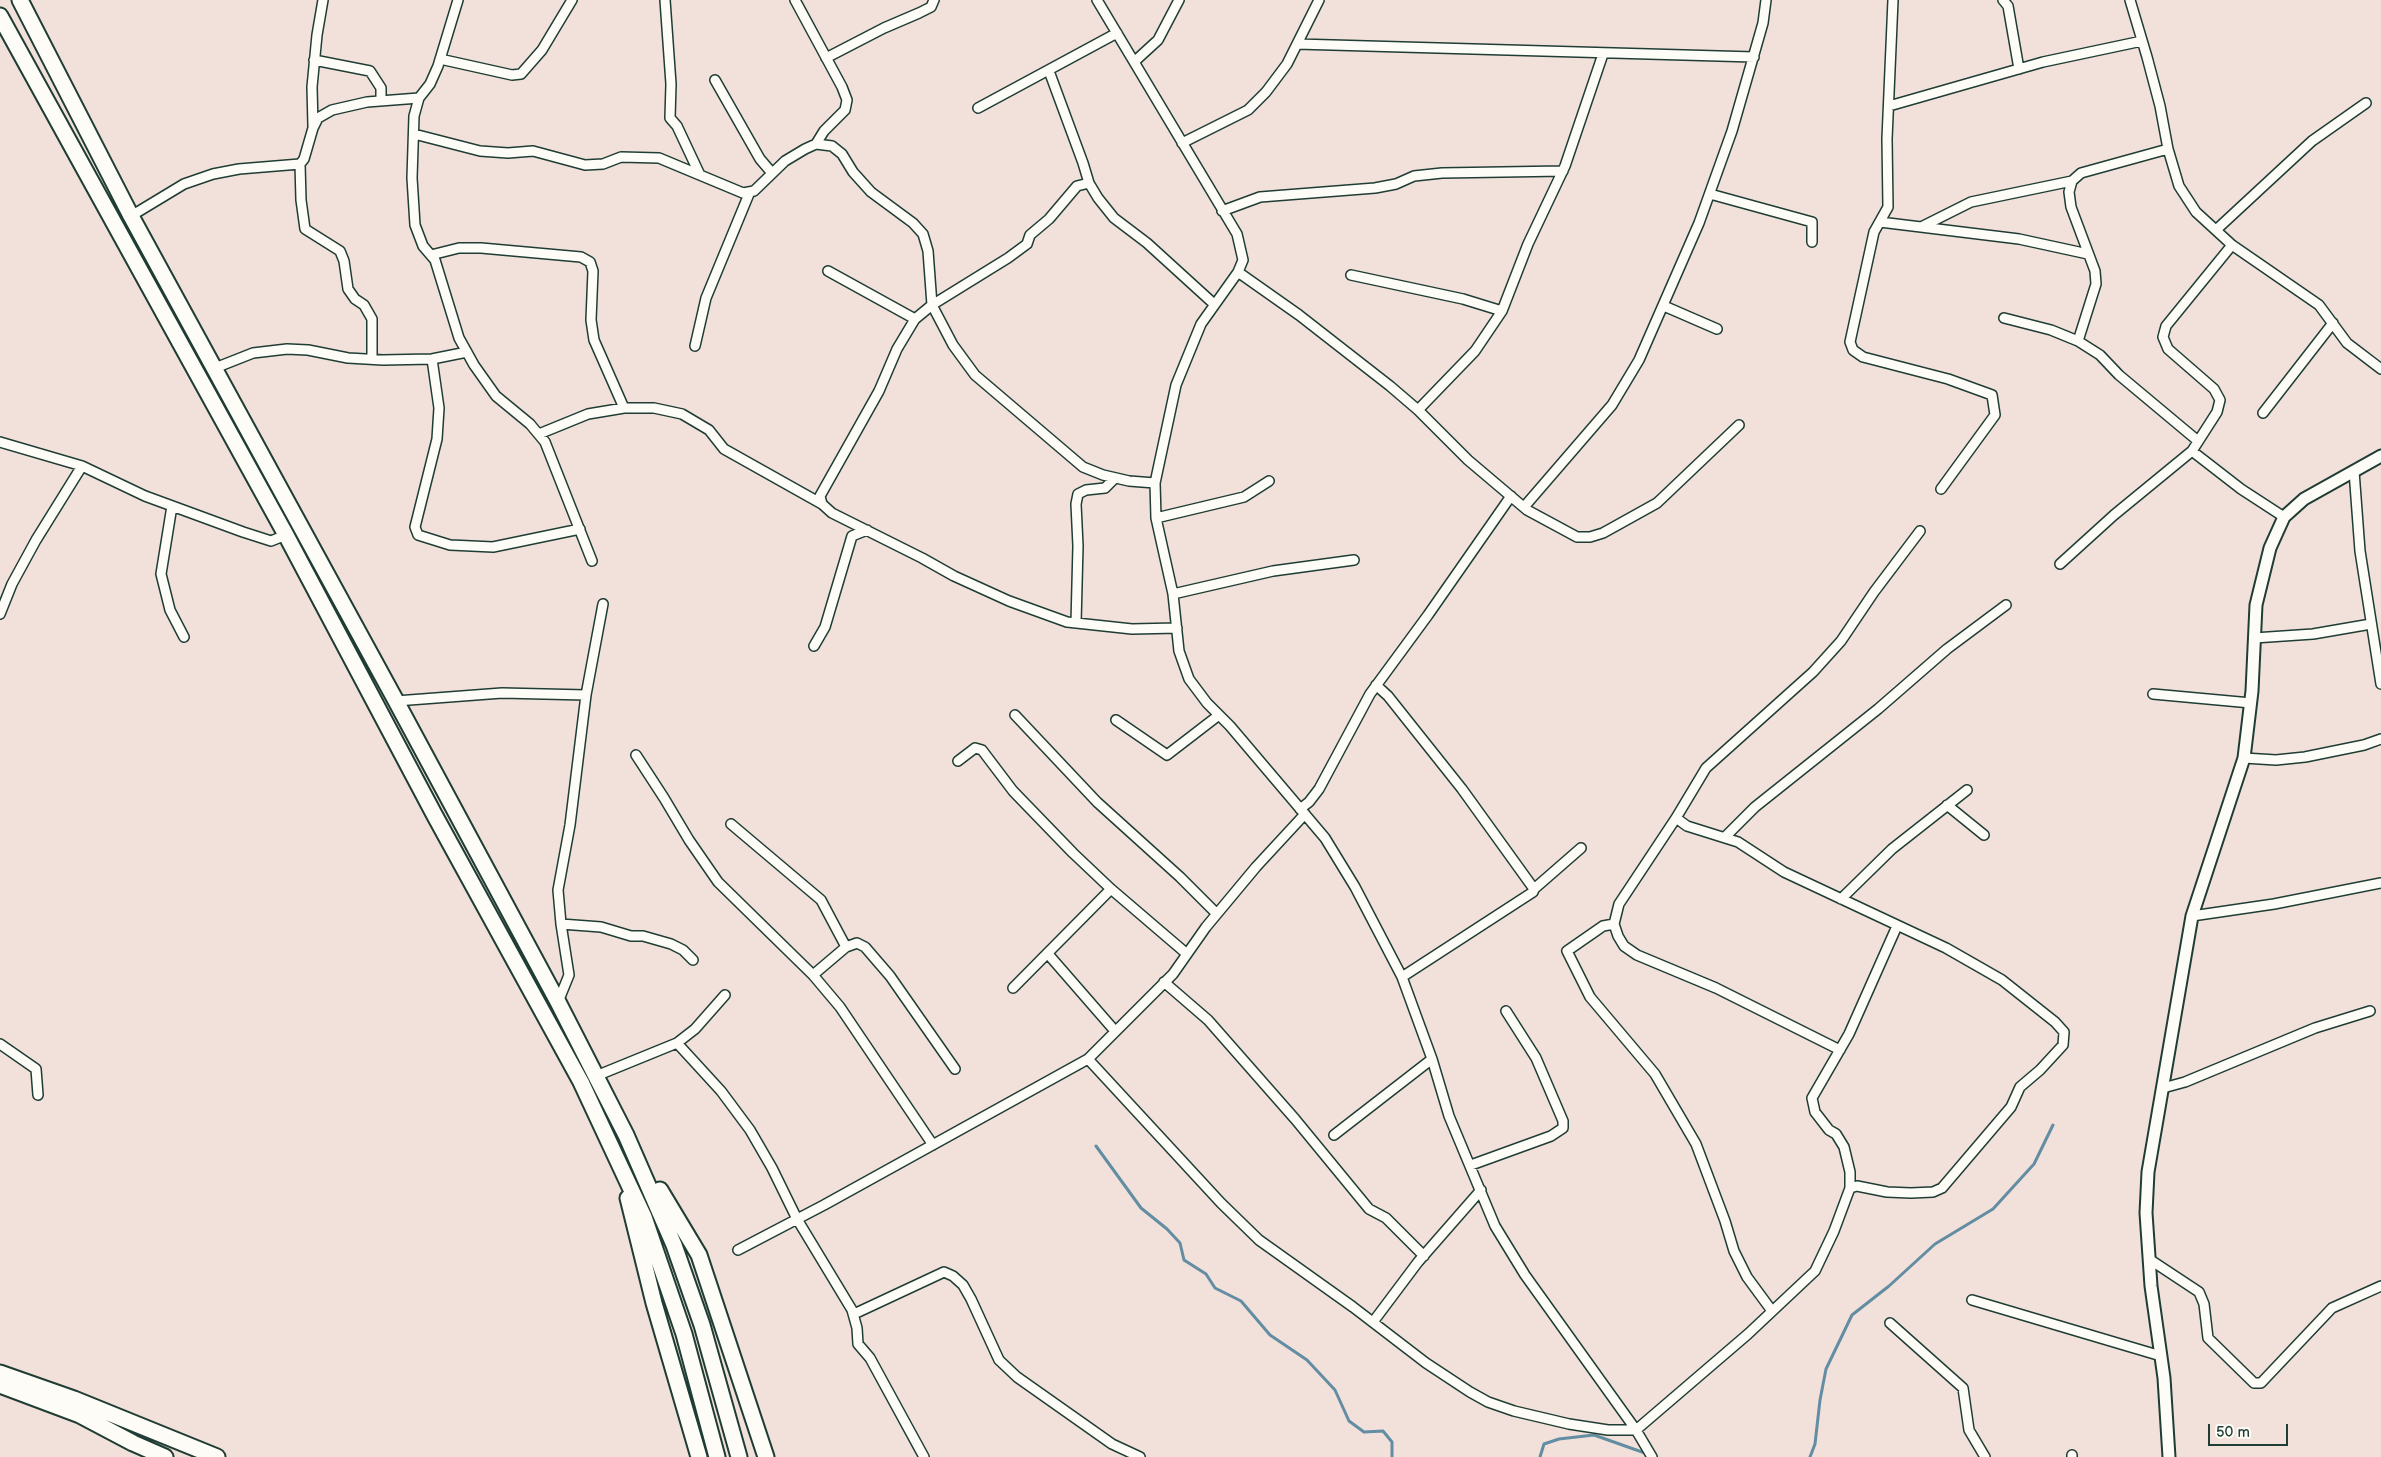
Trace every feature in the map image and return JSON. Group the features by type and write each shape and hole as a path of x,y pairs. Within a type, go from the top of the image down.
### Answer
{"main road":[{"path":"20,0 131,216 396,701 558,1002 626,1135 674,1244 702,1325 739,1457"},
{"path":"0,17 286,535 435,816 581,1082 644,1217 684,1334 717,1457"},
{"path":"626,1135 699,1255 766,1457"},
{"path":"618,1158 654,1303 699,1457"},
{"path":"0,1373 74,1399 217,1457"},
{"path":"0,1385 80,1416 165,1457"}],"street":[{"path":"313,128 312,87 314,60 323,0"},
{"path":"458,0 440,59 430,84 419,98 414,116 412,178 415,225 423,246 431,255 441,276 459,338 467,352 496,396 530,424 545,442 592,561"},
{"path":"440,59 512,75 521,74 542,50 572,0"},
{"path":"665,0 671,84 670,118 677,126 700,174"},
{"path":"414,134 480,151 508,153 533,151 585,166 603,164 621,157 659,158 743,194 749,194 785,162 816,144 824,131 845,110 847,100 795,0"},
{"path":"826,58 884,28 919,13 931,6 934,0"},
{"path":"1097,0 1237,234 1243,260 1238,272 1201,324 1176,385 1155,483 1156,518 1173,594 1179,650 1189,679 1207,703 1325,838 1355,887 1402,977 1432,1059 1449,1116 1495,1226 1511,1255 1636,1430 1651,1455"},
{"path":"1134,62 1158,40 1179,0"},
{"path":"1182,143 1248,110 1266,92 1287,64 1319,0"},
{"path":"1524,507 1612,405 1639,360 1664,306 1710,194 1732,131 1754,57 1763,22 1766,0"},
{"path":"1893,0 1887,139 1888,207 1874,232 1867,256 1850,342 1853,350 1863,357 1976,388 1992,395 1995,415 1941,489"},
{"path":"2003,0 2008,6 2019,69"},
{"path":"2130,0 2160,106 2168,149 2179,186 2196,212 2232,245 2319,304 2348,343 2381,369"},
{"path":"978,108 1117,33"},
{"path":"1889,106 2019,69 2142,41"},
{"path":"1297,44 1754,57"},
{"path":"1418,410 1475,351 1502,311 1528,244 1563,171 1603,54"},
{"path":"314,60 370,71 381,88 381,100"},
{"path":"1049,71 1084,163 1089,183 1114,218 1147,243 1214,304"},
{"path":"716,80 760,158 772,173"},
{"path":"372,358 372,319 364,305 355,299 348,289 344,261 340,251 305,229 301,200 300,164 304,159 313,128 318,118 332,110 381,100 419,98"},
{"path":"2216,230 2318,137 2366,103"},
{"path":"816,144 832,146 842,154 853,172 871,192 914,223 923,234 928,251 932,305 953,344 975,375 1084,467 1115,478 1155,483"},
{"path":"1923,226 1971,202 2072,181 2081,174 2168,149"},
{"path":"131,216 184,184 213,174 239,169 300,164"},
{"path":"1222,211 1260,197 1374,188 1396,184 1414,176 1563,171"},
{"path":"2072,181 2069,192 2071,206 2095,271 2096,284 2078,340"},
{"path":"822,504 820,496 879,391 897,349 915,319 932,305 1008,258 1027,244 1030,235 1049,219 1077,186 1089,183"},
{"path":"694,346 706,298 749,194"},
{"path":"1710,194 1812,222 1812,242"},
{"path":"1880,222 2019,238 2088,254"},
{"path":"2060,564 2114,515 2192,451 2217,412 2220,400 2214,389 2168,349 2163,337 2166,326 2232,245"},
{"path":"431,255 459,248 481,248 581,257 590,262 593,271 591,320 594,340 624,408"},
{"path":"828,271 915,319"},
{"path":"1238,272 1299,315 1418,410 1468,460 1524,507 1577,537 1590,537 1603,533 1657,503 1739,425"},
{"path":"1350,275 1463,299 1502,311"},
{"path":"1664,306 1717,329"},
{"path":"2004,318 2051,330 2078,340 2100,355 2119,375 2198,442"},
{"path":"2263,413 2333,324"},
{"path":"215,368 253,353 287,348 348,358 432,359 467,352"},
{"path":"432,359 439,408 437,439 414,527 418,535 450,545 493,547 580,529"},
{"path":"539,434 588,414 624,408 654,408 682,414 709,430 724,448 822,504 832,513 954,576 1009,601 1067,622 1132,629 1177,628"},
{"path":"0,442 82,466 172,506 271,541 286,535"},
{"path":"2192,451 2241,489 2284,517"},
{"path":"2169,1457 2161,1356 2149,1259 2146,1213 2148,1172 2170,1055 2192,916 2244,758 2251,703 2256,605 2261,581 2270,548 2284,517 2304,499 2381,456"},
{"path":"0,614 12,584 36,540 82,466"},
{"path":"2354,471 2360,551 2381,684"},
{"path":"1076,623 1078,546 1076,504 1078,494 1086,490 1106,488 1115,478"},
{"path":"1156,518 1244,497 1269,481"},
{"path":"738,1250 1088,1059 1116,1032 1173,974 1217,914 1303,812 1319,789 1376,685 1428,616 1511,496"},
{"path":"172,506 161,574 170,610 184,637"},
{"path":"814,646 824,627 852,536 866,530"},
{"path":"1840,1050 1716,988 1637,955 1624,946 1614,924 1619,904 1676,818 1706,768 1800,684 1842,642 1874,592 1920,531"},
{"path":"1173,594 1273,571 1354,560"},
{"path":"558,1002 569,975 558,890 570,825 586,695 602,604"},
{"path":"1726,837 1755,807 1878,709 1947,648 2006,605"},
{"path":"2254,638 2313,634 2371,624"},
{"path":"1376,685 1388,696 1462,789 1534,889"},
{"path":"396,701 502,693 586,695"},
{"path":"2153,694 2251,703"},
{"path":"1015,715 1097,802 1180,877 1217,914"},
{"path":"1116,720 1167,755 1219,715"},
{"path":"2244,758 2276,760 2305,757 2355,747 2381,739"},
{"path":"958,761 975,748 982,750 1035,815 1111,889 1187,954"},
{"path":"636,755 689,840 718,882 813,976 860,1033 933,1145"},
{"path":"1841,898 1880,860 1967,790"},
{"path":"1947,805 1984,835"},
{"path":"1676,818 1687,826 1738,842 1784,872 1946,948 2002,980 2055,1022 2064,1032 2063,1045 2040,1070 2020,1087 2011,1107 1942,1188 1933,1192 1911,1193 1887,1192 1857,1186 1850,1188"},
{"path":"731,824 821,900 846,947"},
{"path":"1402,977 1533,892 1534,889 1580,848"},
{"path":"2192,916 2310,898 2381,883"},
{"path":"1013,988 1111,889"},
{"path":"561,924 601,927 631,936 643,936 671,944 683,950 693,960"},
{"path":"1614,924 1603,926 1566,951 1590,997 1655,1074 1691,1136 1734,1251 1747,1277 1772,1311"},
{"path":"1603,926 1618,936"},
{"path":"1088,1059 1220,1203 1259,1240 1426,1363 1488,1402 1550,1420 1608,1430 1636,1430 1815,1271 1834,1231 1850,1188 1848,1159 1844,1147 1836,1134 1829,1130 1815,1112 1812,1098 1840,1050 1897,926"},
{"path":"813,976 846,947 856,943 865,947 890,976 954,1070"},
{"path":"1048,954 1116,1032"},
{"path":"1164,982 1208,1020 1295,1119 1369,1210 1386,1218 1424,1256"},
{"path":"596,1076 677,1043 695,1029 725,995"},
{"path":"1471,1165 1551,1136 1562,1128 1563,1121 1536,1058 1506,1011"},
{"path":"2163,1088 2185,1082 2315,1028 2370,1011"},
{"path":"677,1043 721,1091 750,1130 772,1168 797,1219 854,1314 858,1344 870,1358 924,1457"},
{"path":"0,1044 36,1070 38,1094"},
{"path":"1334,1135 1432,1059"},
{"path":"1372,1322 1424,1256 1481,1190"},
{"path":"2149,1259 2199,1292 2204,1304 2208,1338 2254,1383 2261,1383 2332,1308 2381,1286"},
{"path":"854,1314 944,1272 953,1276 963,1286 971,1299 999,1360 1017,1377 1112,1444 1140,1457"},
{"path":"1972,1300 2161,1356"},
{"path":"1890,1323 1963,1388 1969,1430 1985,1457"}],"waterway":[{"path":"1810,1457 1815,1444 1826,1369 1852,1315 1889,1286 1935,1244 1993,1209 2034,1164 2053,1125"},
{"path":"1096,1146 1141,1208 1167,1229 1180,1243 1184,1260 1206,1274 1215,1288 1241,1301 1270,1335 1307,1360 1335,1390 1349,1421 1364,1432 1383,1431 1392,1442 1392,1457"},
{"path":"1540,1457 1544,1444 1559,1439 1594,1435 1656,1457"}]}
